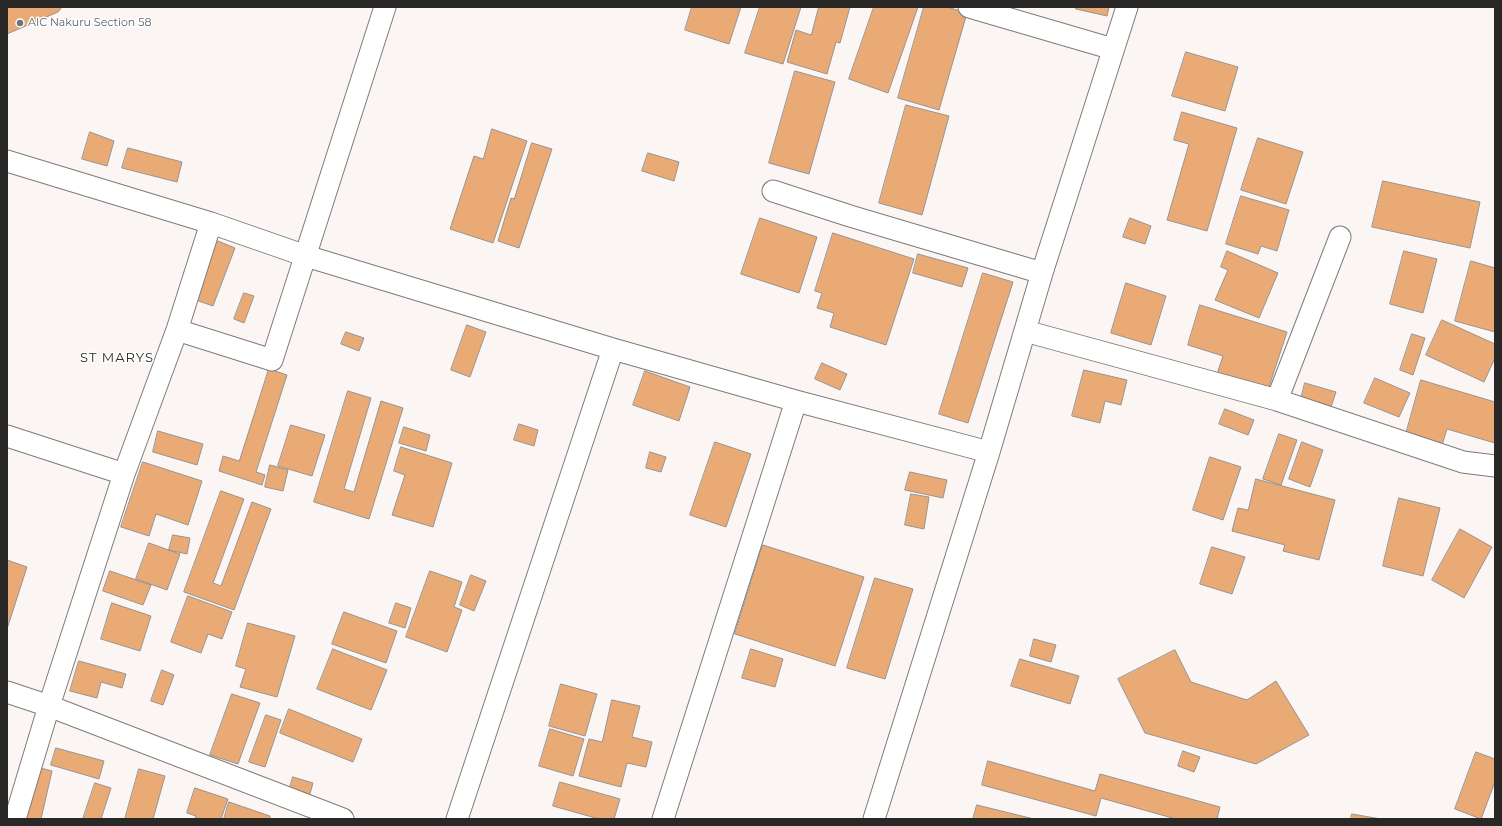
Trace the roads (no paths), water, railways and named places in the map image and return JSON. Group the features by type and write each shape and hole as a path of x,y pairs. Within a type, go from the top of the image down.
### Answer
{"street":[{"path":"177,330 272,360 385,7"},
{"path":"969,7 1113,49"},
{"path":"874,819 989,452 1042,273 1127,7"},
{"path":"7,161 211,223 306,256 613,349 796,401 989,452"},
{"path":"773,191 850,216 1042,273"},
{"path":"15,819 124,474 177,330 211,223"},
{"path":"1277,400 1340,237"},
{"path":"1025,331 1277,400 1463,462 1495,466"},
{"path":"457,819 613,349"},
{"path":"663,819 796,401"},
{"path":"7,436 124,474"},
{"path":"7,692 50,706 343,819"}],"place":[{"name":"AIC Nakuru Section 58","path":"20,23"}],"district":[{"name":"ST MARYS","path":"117,358"}]}
